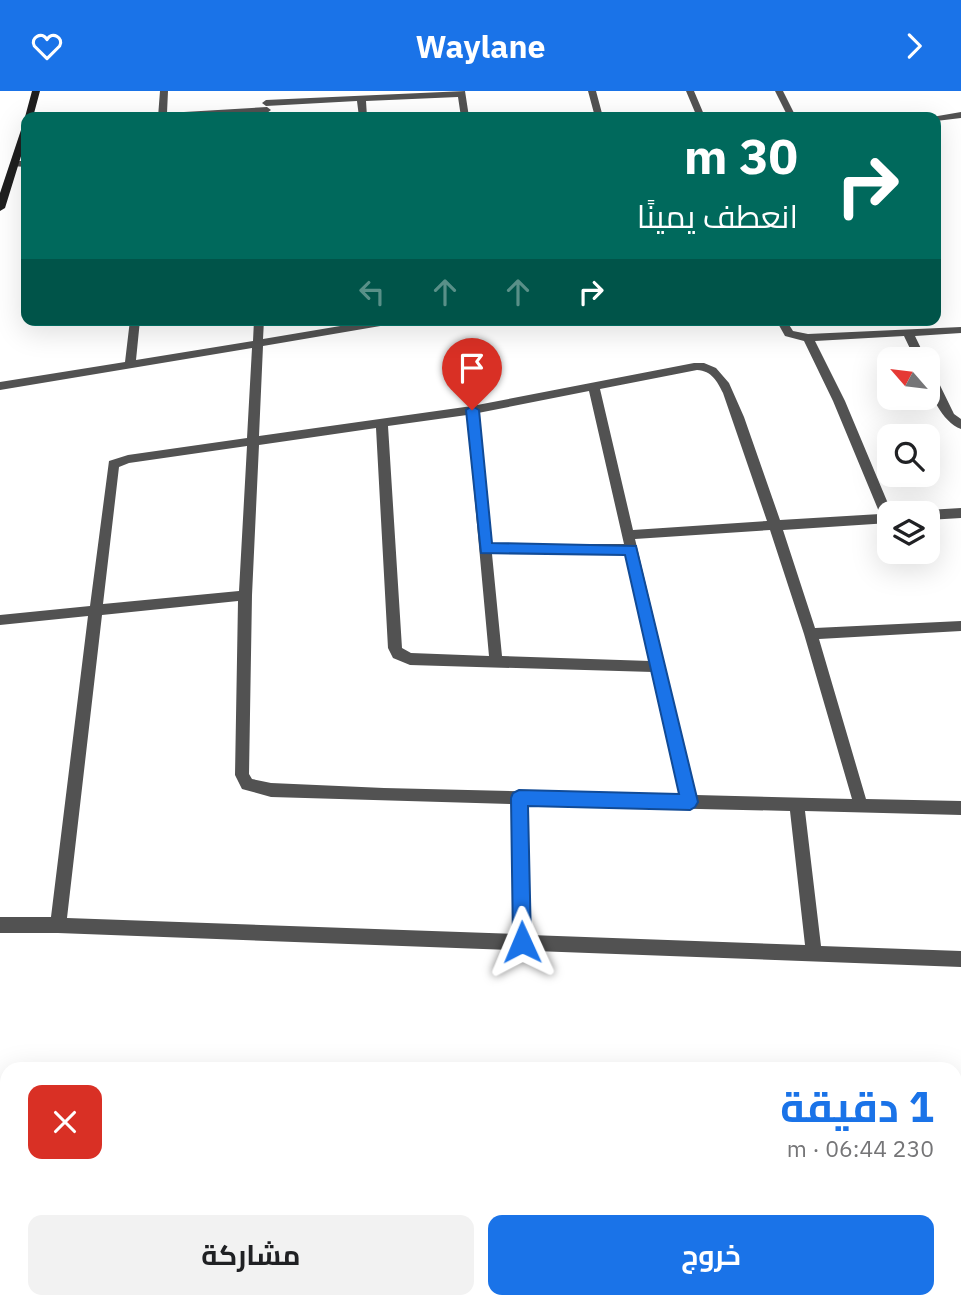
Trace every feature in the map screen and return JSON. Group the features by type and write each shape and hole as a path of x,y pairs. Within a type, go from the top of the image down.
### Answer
{"main road":[{"path":"30,112 36,91"},
{"path":"0,208 21,144"}],"street":[{"path":"162,112 164,91"},
{"path":"265,91 266,110"},
{"path":"592,91 598,112"},
{"path":"690,91 699,112"},
{"path":"779,91 790,112"},
{"path":"236,112 361,99 462,93 464,112"},
{"path":"361,99 362,112"},
{"path":"941,117 961,115"},
{"path":"15,164 21,164"},
{"path":"130,363 134,326"},
{"path":"259,326 245,595 242,775 247,784 271,790 961,808"},
{"path":"0,386 361,326"},
{"path":"784,326 789,334 808,338 961,330"},
{"path":"908,333 914,347"},
{"path":"808,338 839,401 882,501"},
{"path":"58,925 113,464 128,459 382,425 472,410 694,366 708,367 714,371 732,407 776,526 811,634 861,806"},
{"path":"593,385 690,802"},
{"path":"940,397 950,417 961,425"},
{"path":"472,410 496,662"},
{"path":"382,425 395,648 398,654 410,659 659,667"},
{"path":"940,514 961,513"},
{"path":"628,535 877,519"},
{"path":"486,549 631,549"},
{"path":"0,620 245,595"},
{"path":"811,634 961,626"},
{"path":"519,798 522,942"},
{"path":"797,804 814,954"},
{"path":"0,925 961,959"}],"route":[{"path":"472,410 486,549 631,549 690,802 519,798 522,942"}]}
